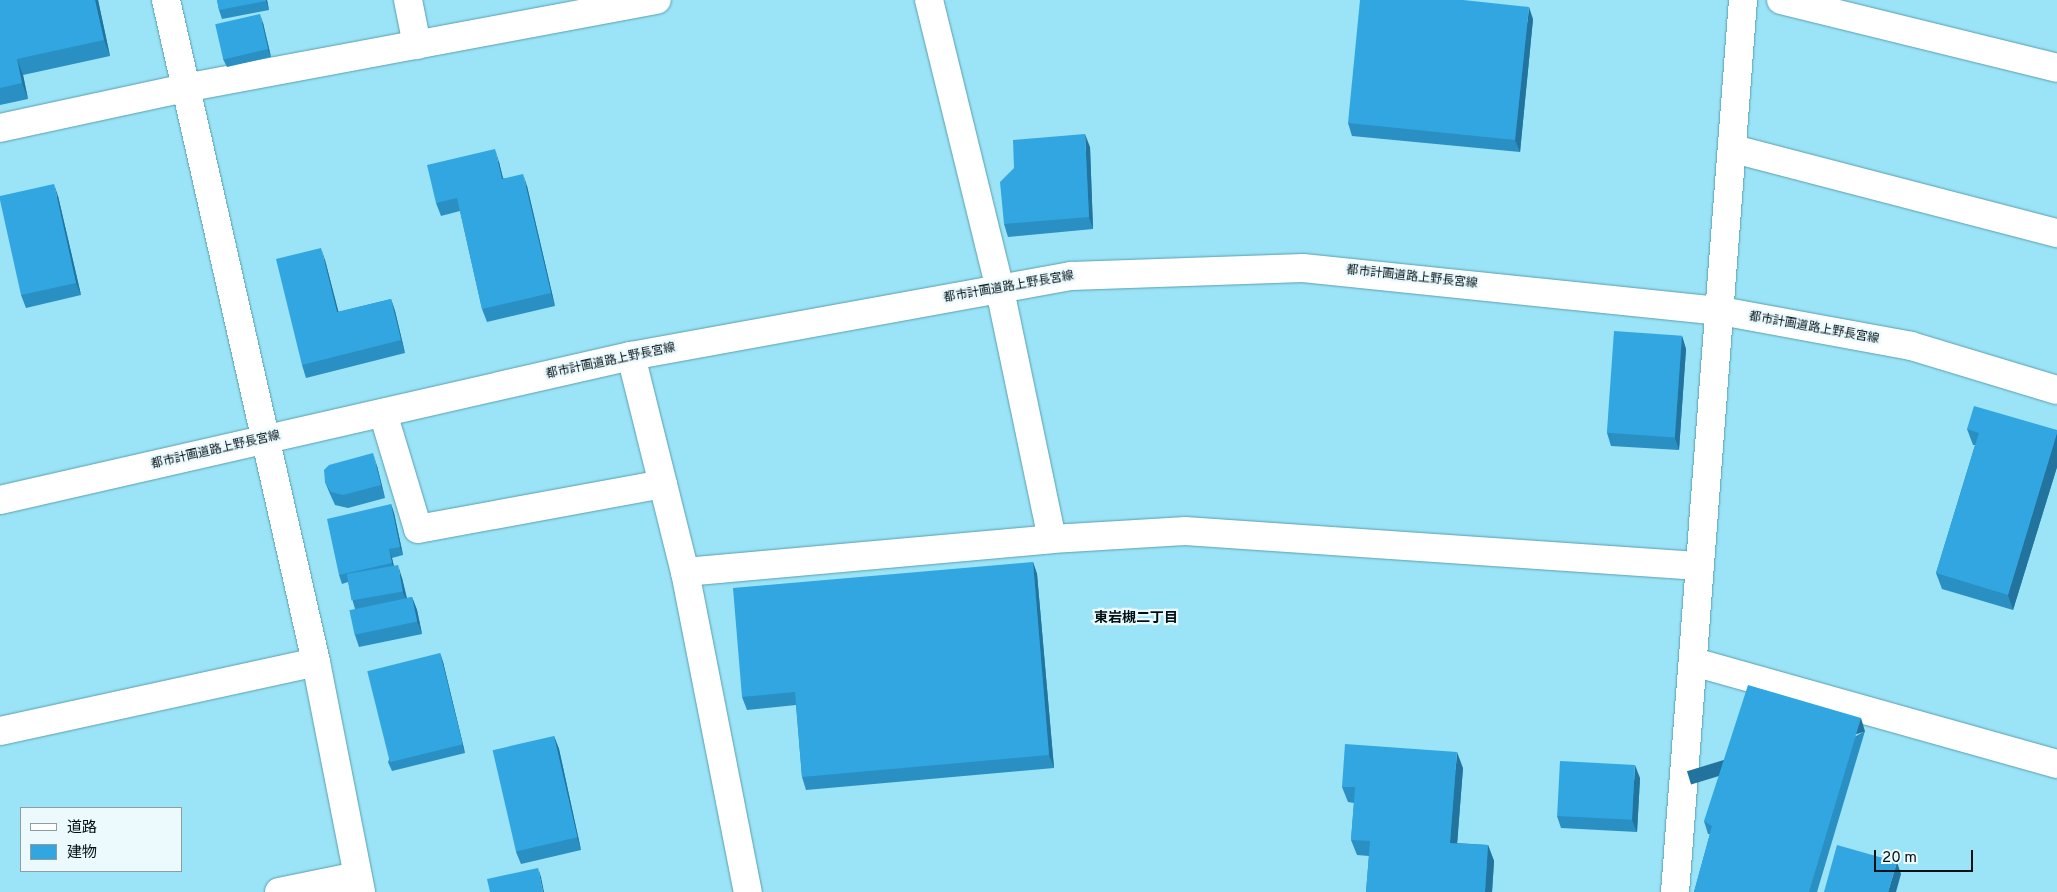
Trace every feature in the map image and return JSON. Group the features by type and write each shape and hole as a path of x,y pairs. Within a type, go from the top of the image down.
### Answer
{"street":[{"path":"166,0 316,662 359,884 279,892"},
{"path":"408,0 417,45"},
{"path":"0,128 185,88 657,0"},
{"path":"929,0 1000,290 1052,539"},
{"path":"1676,892 1694,662 1699,566 1722,312 1743,0"},
{"path":"1781,0 2057,68"},
{"path":"1734,149 2057,233"},
{"name":"都市計画道路上野長宮線","path":"0,500 631,356 1071,276 1303,268 1722,312 1911,346 2057,390"},
{"path":"631,356 685,572 743,891"},
{"path":"383,413 418,529 663,484"},
{"path":"685,572 1052,539 1185,531 1699,566"},
{"path":"0,730 316,662"},
{"path":"1694,662 2057,764"}],"building":[{"path":"0,0 95,0 104,40 17,59 22,83 0,88"},
{"path":"217,0 266,0 266,1 219,10"},
{"path":"1360,0 1463,0 1529,7 1515,140 1348,123"},
{"path":"260,14 268,49 223,59 215,24"},
{"path":"1085,134 1089,217 1004,224 1000,182 1014,168 1013,140"},
{"path":"495,149 502,179 523,174 551,293 482,309 457,198 436,203 427,165"},
{"path":"54,184 76,283 21,295 0,196"},
{"path":"321,248 337,312 391,299 401,340 302,365 276,259"},
{"path":"1614,331 1682,336 1675,437 1607,433"},
{"path":"1974,406 2057,430 2008,595 1936,573 1979,433 1967,429"},
{"path":"373,453 381,485 343,495 331,492 325,482 324,470 329,465"},
{"path":"391,504 400,547 389,549 392,563 339,575 327,519"},
{"path":"1033,562 1049,755 802,777 795,692 742,697 733,588"},
{"path":"398,565 403,592 351,601 347,574"},
{"path":"412,597 417,621 355,635 349,610"},
{"path":"440,653 463,744 390,762 367,671"},
{"path":"1748,685 1861,718 1809,892 1694,892 1712,826 1704,821"},
{"path":"554,736 577,837 516,852 493,750"},
{"path":"1345,744 1457,752 1450,843 1488,845 1485,892 1366,892 1370,841 1351,840 1355,787 1342,787"},
{"path":"1560,761 1635,765 1632,820 1557,816"},
{"path":"1837,845 1897,862 1888,892 1824,892"},
{"path":"538,868 543,892 490,892 487,879"}],"district":[{"name":"東岩槻二丁目","path":"1136,619"}]}
